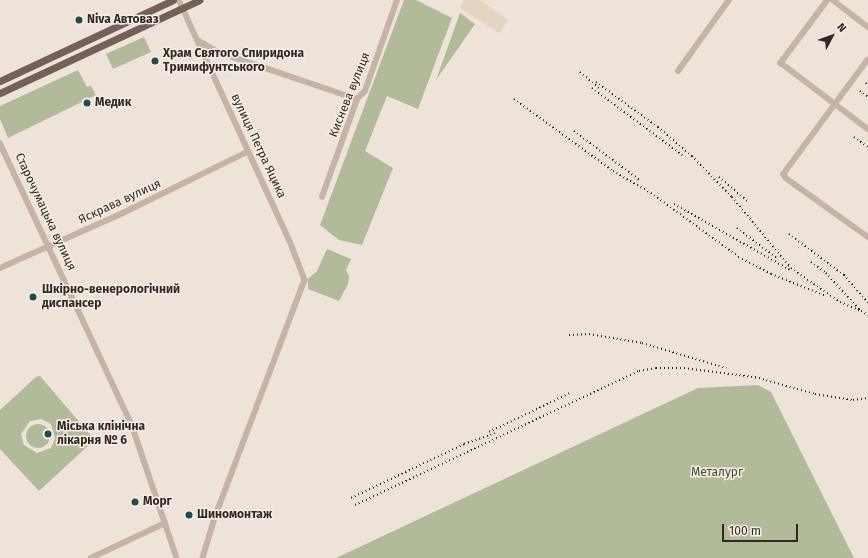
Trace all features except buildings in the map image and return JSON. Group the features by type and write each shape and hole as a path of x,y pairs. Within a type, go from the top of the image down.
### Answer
{"main road":[{"path":"0,81 173,0"},
{"path":"0,93 199,0"}],"street":[{"name":"вулиця Петра Яцика","path":"179,0 247,152 290,241 305,280 216,515 203,558"},
{"name":"Киснева вулиця","path":"322,197 357,98 365,91 397,0"},
{"path":"678,71 729,0"},
{"path":"828,0 781,64 868,129"},
{"path":"833,0 868,26"},
{"path":"197,39 218,52 357,98"},
{"path":"868,60 784,174 786,178 868,237"},
{"name":"Старочумацька вулиця","path":"0,143 132,425 177,558"},
{"name":"Яскрава вулиця","path":"0,268 247,152"},
{"path":"91,558 165,523"}],"green space":[{"path":"404,0 416,0 452,18 418,109 387,96 365,151 393,168 362,245 339,240 320,225"},
{"path":"460,13 475,24 436,80"},
{"path":"144,37 151,52 113,69 106,54"},
{"path":"78,70 87,87 91,86 96,95 8,138 0,119 0,106"},
{"path":"327,249 351,259 346,270 349,276 348,284 339,301 308,289 308,279 317,271"},
{"path":"40,376 93,438 91,443 39,491 0,449 0,410 36,377","holes":["41,419 51,424 55,438 51,448 37,453 24,445 21,434 30,421"]},
{"name":"Металург","path":"758,385 771,392 854,558 336,558 698,388"},
{"path":"38,424 47,427 50,436 47,445 38,448 29,445 26,436 29,427"}],"shaded area":[{"path":"464,0 480,0 508,20 499,33 460,8"}],"railway":[{"path":"580,72 599,88"},
{"path":"596,82 658,127 692,156 732,197 791,268 840,302 861,311"},
{"path":"592,88 685,157"},
{"path":"860,91 868,97"},
{"path":"514,99 613,171 651,193 742,259 771,274 826,296"},
{"path":"574,131 641,181"},
{"path":"854,137 868,147"},
{"path":"719,177 749,202"},
{"path":"674,204 790,270"},
{"path":"737,228 778,259"},
{"path":"789,234 844,275 868,303"},
{"path":"811,262 826,273 861,311 868,315"},
{"path":"569,335 589,334 642,343 726,368"},
{"path":"355,505 639,371 656,368 684,368 761,378"},
{"path":"755,377 815,394 853,400 868,398"},
{"path":"489,432 570,393"},
{"path":"351,498 464,444 496,433"}],"place":[{"name":"Niva Автоваз","path":"79,20"},
{"name":"Храм Святого Спиридона Тримифунтського","path":"155,61"},
{"name":"Медик","path":"87,103"},
{"name":"Шкірно-венерологічний диспансер","path":"33,297"},
{"name":"Міська клінічна лікарня № 6","path":"48,434"},
{"name":"Морг","path":"135,502"},
{"name":"Шиномонтаж","path":"189,515"}]}
